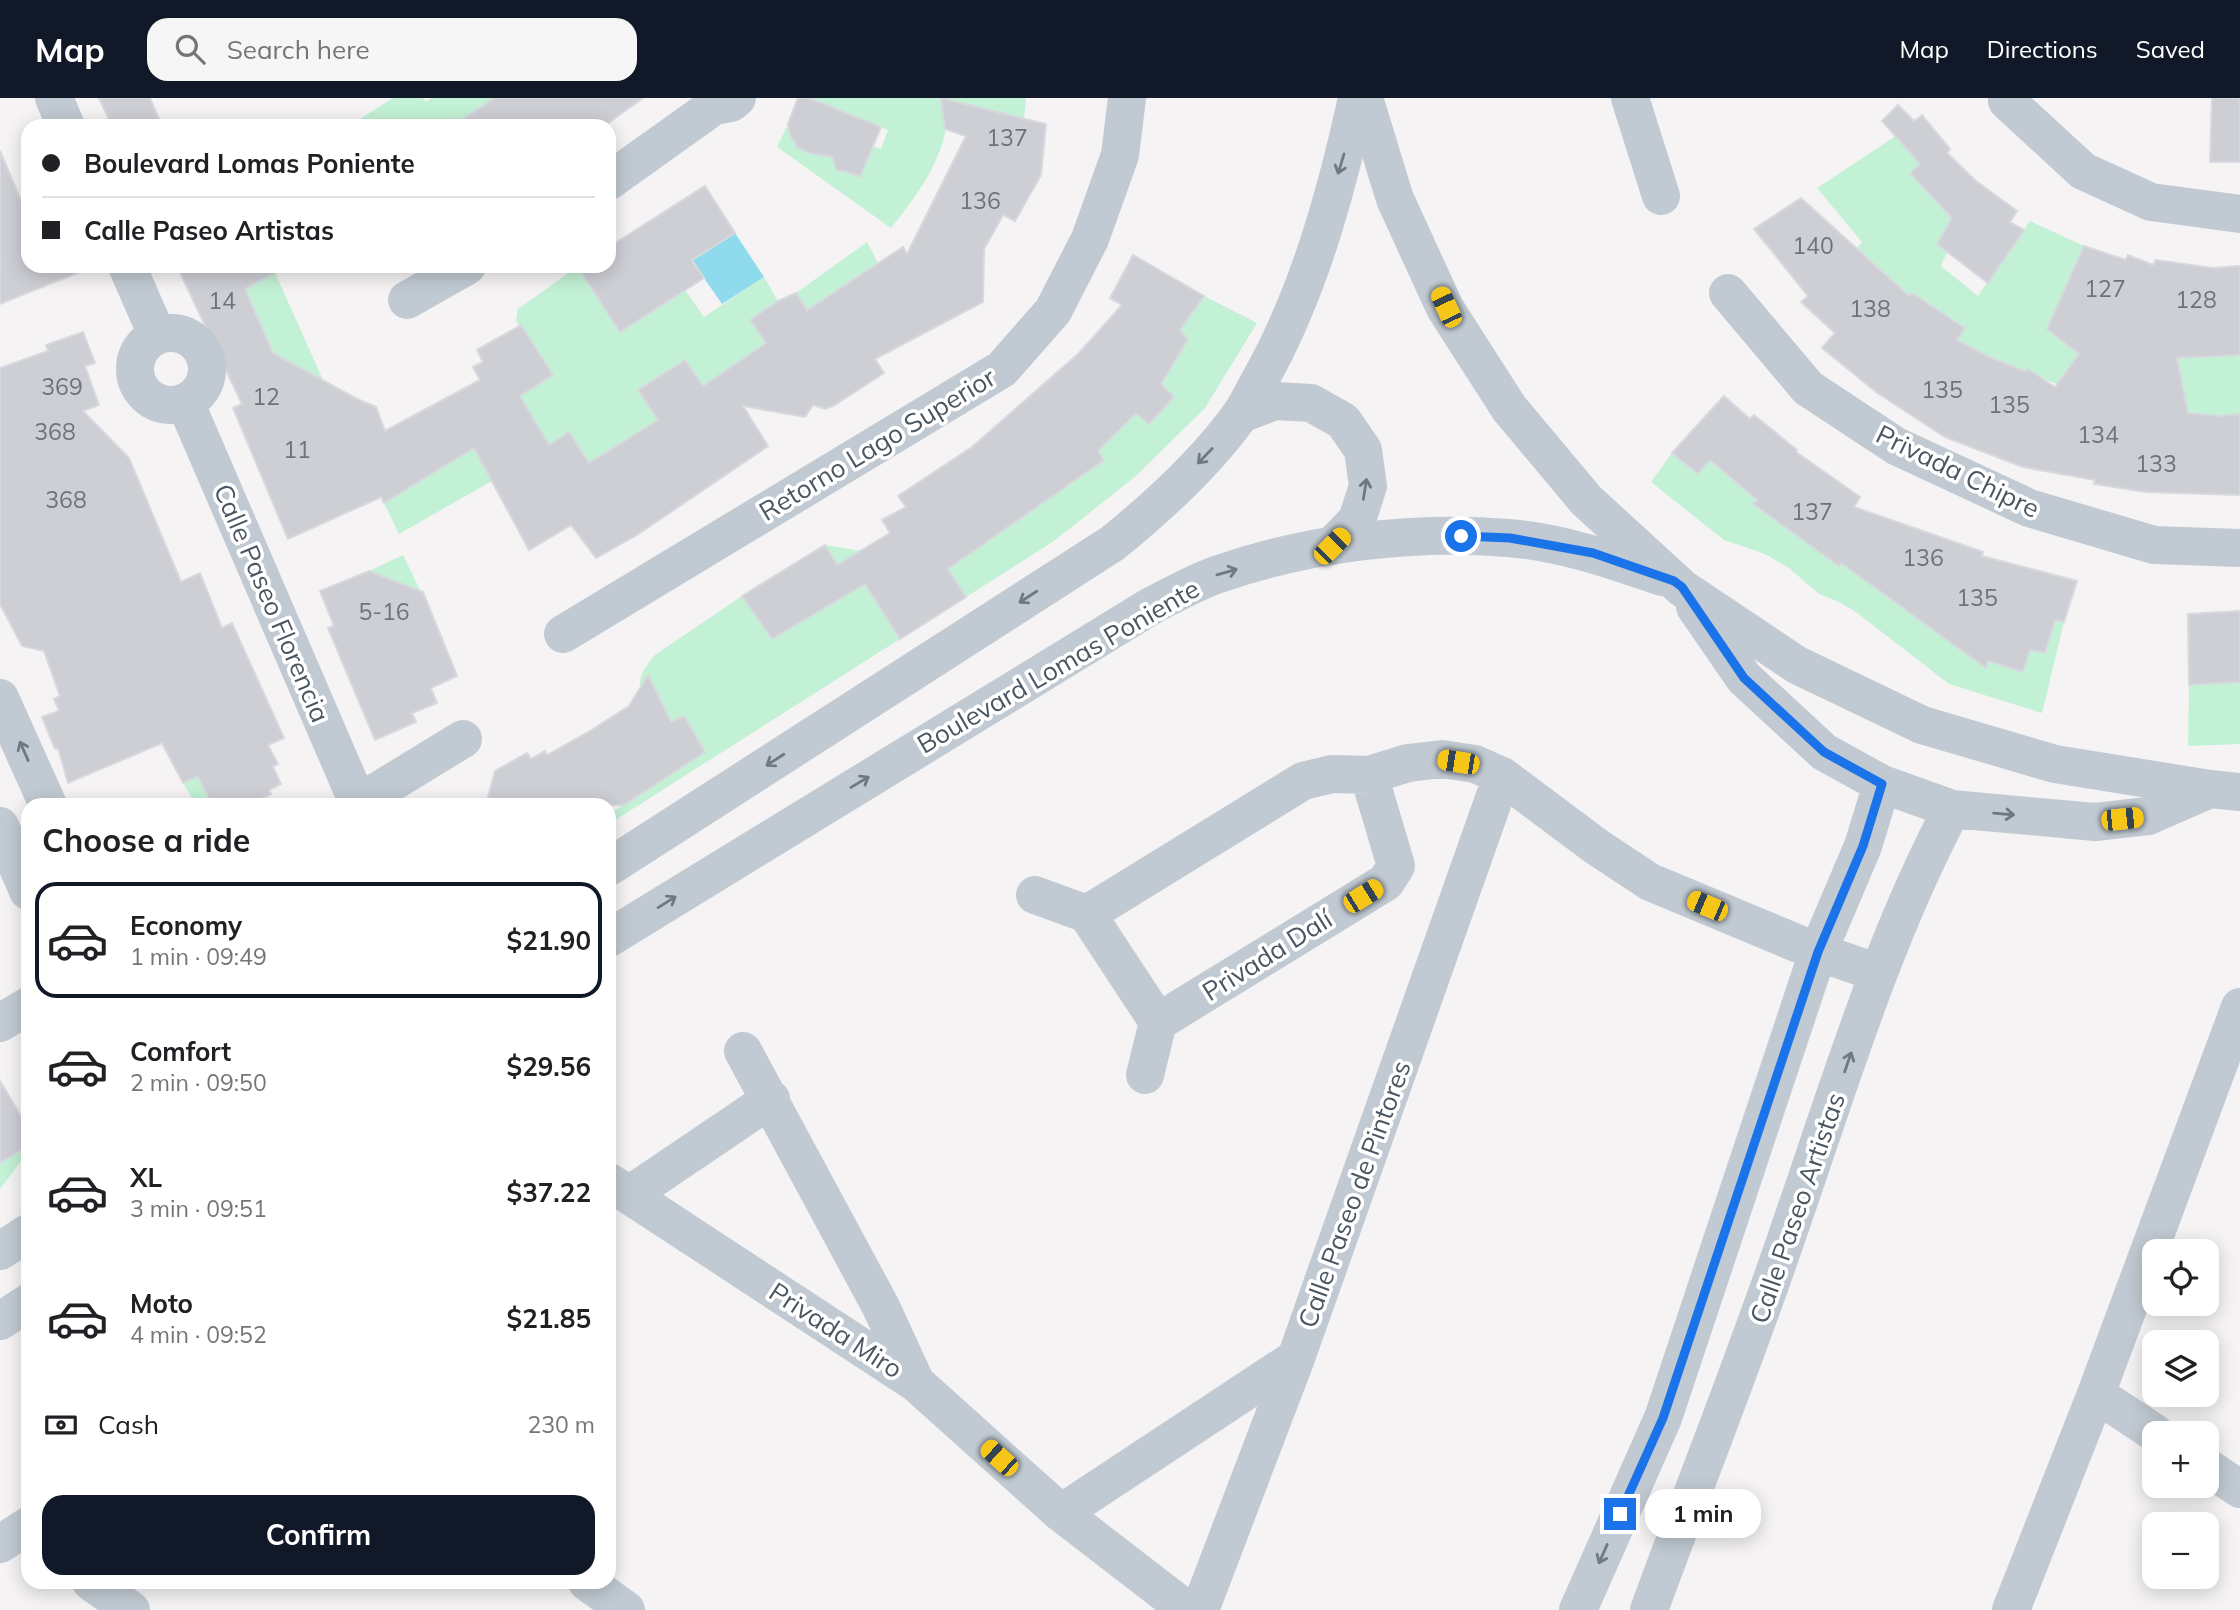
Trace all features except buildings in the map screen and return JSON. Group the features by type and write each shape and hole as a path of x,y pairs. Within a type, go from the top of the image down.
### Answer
{"street":[{"path":"54,98 63,119"},
{"name":"Retorno Lago Superior","path":"563,634 1002,369 1054,311 1090,239 1120,155 1127,98"},
{"path":"616,862 1113,543 1148,514 1241,414 1280,344 1309,274 1346,149 1357,98"},
{"path":"1364,98 1395,199 1440,296 1509,408 1586,500 1678,584 1797,665 1922,724 2055,764 2232,791"},
{"path":"1630,98 1661,195"},
{"path":"616,176 721,101"},
{"path":"2007,101 2083,171 2151,202 2240,214"},
{"path":"130,273 157,335"},
{"path":"407,300 455,273"},
{"name":"Privada Chipre","path":"1728,293 1808,388 1896,446 2028,508 2154,545 2240,548"},
{"path":"157,335 185,335 197,343 205,354 205,382 197,394 185,402 172,405 158,402 145,394 138,382 135,369 138,355 145,343 157,335"},
{"path":"1241,414 1275,401 1311,403 1343,421 1363,450 1368,486 1357,520 1332,546"},
{"name":"Calle Paseo Florencia","path":"185,402 353,798"},
{"name":"Boulevard Lomas Poniente","path":"616,934 807,814 1151,606 1217,575 1283,556 1332,546 1437,535 1510,538 1593,553 1678,584"},
{"path":"1678,584 1744,678 1824,752 1882,784 1952,809 2095,822 2148,817 2232,791"},
{"path":"0,698 45,798"},
{"path":"366,798 463,738"},
{"path":"1087,914 1303,780 1332,774 1369,775 1408,763 1442,759 1475,764 1502,776 1597,848 1650,882 1818,952 1878,973"},
{"name":"Privada Dalí","path":"1158,1022 1386,882 1396,866 1369,775"},
{"name":"Calle Paseo de Pintores","path":"1200,1610 1296,1358 1502,776"},
{"path":"1578,1610 1663,1418 1818,952 1863,846 1882,784"},
{"name":"Calle Paseo Artistas","path":"1649,1610 1711,1439 1742,1367 1878,973 1921,868 1952,809"},
{"path":"0,827 21,875"},
{"path":"1035,895 1087,914 1158,1022 1145,1075"},
{"path":"2011,1610 2233,1047 2240,1007"},
{"path":"0,1023 21,1010"},
{"name":"Privada Miro","path":"743,1051 881,1307 916,1383"},
{"name":"Privada Miro","path":"771,1099 619,1189 916,1383"},
{"path":"0,1251 21,1238"},
{"path":"0,1321 21,1308"},
{"path":"1687,1345 1742,1367"},
{"path":"1061,1513 1296,1358"},
{"path":"916,1383 1061,1513 1186,1610"},
{"path":"2096,1394 2142,1424"},
{"path":"1663,1418 1711,1439"},
{"path":"2219,1475 2240,1489"},
{"path":"101,1589 131,1610"},
{"path":"597,1589 626,1610"}],"green space":[{"path":"393,98 423,98 426,102 431,98 507,98 466,119 360,119"},
{"path":"809,98 1026,98 1024,119 946,129 931,170 917,194 891,228 777,147 788,124 797,145 809,152 832,157 838,171 845,171 873,146 881,149 888,130"},
{"path":"1896,136 1920,164 1910,173 1953,216 1937,243 1947,252 1941,266 1978,296 2030,221 2084,246 2049,325 2177,360 2179,348 2214,356 2240,355 2240,414 2227,415 2228,424 2210,425 2209,415 2188,413 2187,408 2069,389 1989,357 1957,340 1965,327 1913,293 1910,296 1857,248 1862,242 1817,188"},
{"path":"867,242 878,263 853,280 859,288 821,330 796,293"},
{"path":"236,273 275,273 335,407 303,419"},
{"path":"569,273 581,273 620,331 685,290 704,317 764,277 778,301 750,320 774,354 703,386 685,360 658,420 589,463 568,433 492,481 399,534 384,503 475,447 525,404 520,396 553,375 516,321 518,309"},
{"path":"1204,296 1257,323 1205,408 1136,476 1054,541 966,597 948,569 1104,460 1098,451 1136,413 1149,424 1174,397 1161,384 1188,339 1180,330"},
{"path":"1672,453 1698,474 1710,460 1733,480 1763,492 1753,504 1839,566 1869,516 1922,622 1986,668 1988,661 2023,672 2030,650 2045,653 2050,636 2040,633 2043,617 2064,622 2042,713 1949,684 1856,612 1819,594 1789,568 1765,554 1724,540 1651,482"},
{"path":"825,545 861,551 866,587 900,639 616,820 616,809 705,752 671,722 651,681 640,685 643,672 655,655 742,596 772,639 852,592"},
{"path":"403,555 421,592 369,571"},
{"path":"2240,682 2240,744 2188,746 2189,685"},
{"path":"226,764 214,798 192,798 183,783"},
{"path":"21,1150 21,1161 0,1189 0,1163"}],"water":[{"path":"735,233 764,277 722,304 704,278 685,290 673,272"}],"route":[{"path":"1461,536 1510,538 1593,553 1674,581 1682,587 1744,678 1824,752 1882,784 1863,846 1818,952 1663,1418 1620,1514"}]}
